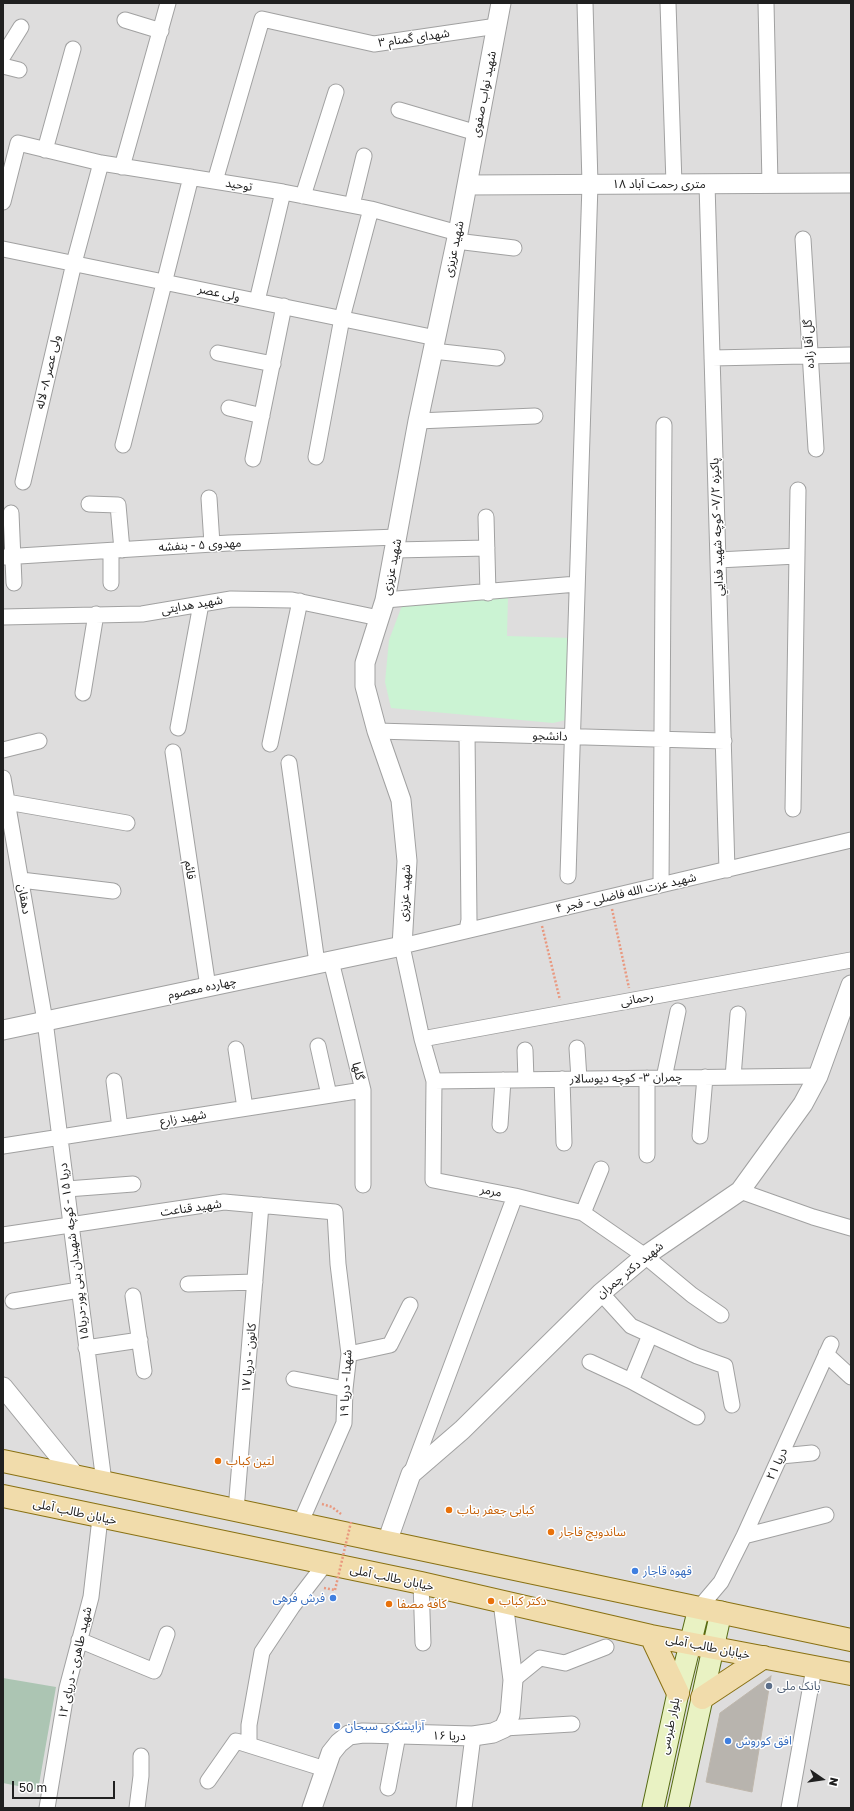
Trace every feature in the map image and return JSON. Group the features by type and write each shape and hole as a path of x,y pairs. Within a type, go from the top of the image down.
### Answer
{"main road":[{"path":"3,1461 851,1640"},
{"name":"خیابان طالب آملی","path":"3,1496 100,1518 421,1583 652,1636 851,1674"},
{"name":"بلوار طبرسی","path":"654,1804 678,1693 699,1608"},
{"name":"بلوار طبرسی","path":"679,1806 721,1612"},
{"path":"652,1636 678,1693"},
{"path":"702,1698 764,1658"},
{"path":"654,1804 679,1806"}],"street":[{"path":"122,167 168,3"},
{"name":"شهید نواب صفوی","path":"467,185 501,3"},
{"path":"568,876 590,184 585,3"},
{"path":"668,3 674,184"},
{"path":"766,3 770,184"},
{"name":"شهدای گمنام ۳","path":"215,181 262,19 374,44 497,26"},
{"path":"125,20 161,31"},
{"path":"3,56 21,27"},
{"path":"45,150 73,49"},
{"path":"3,66 19,70"},
{"path":"304,196 336,92"},
{"path":"399,110 477,133"},
{"name":"توحید","path":"3,202 18,143 122,167 283,192 372,209 457,237 514,248"},
{"path":"352,205 364,156"},
{"name":"ولی عصر ۸- لاله","path":"23,482 74,263 101,163"},
{"path":"123,445 166,282 191,177"},
{"name":"۱۸ متری رحمت آباد","path":"467,185 851,183"},
{"name":"پاکیزه ۷/۲- كوچه شهيد فدايي","path":"707,184 727,870"},
{"name":"شهید عزیزی","path":"402,946 407,860 401,800 377,731 365,686 365,663 385,600 418,421 467,185"},
{"path":"257,301 283,192"},
{"path":"316,457 342,318 372,209"},
{"name":"گل آقا زاده","path":"803,239 816,449"},
{"name":"ولی عصر","path":"3,248 342,318 435,344 497,358"},
{"path":"253,460 284,306"},
{"path":"218,353 273,364"},
{"path":"712,358 851,355"},
{"path":"229,408 262,416"},
{"path":"418,421 535,416"},
{"path":"661,885 664,425"},
{"path":"793,809 798,490"},
{"path":"209,498 212,544"},
{"path":"89,504 118,505 116,550 112,583"},
{"path":"11,513 8,557 14,584"},
{"path":"486,517 488,593"},
{"name":"مهدوی ۵ - بنفشه","path":"8,557 212,544 396,543 487,548"},
{"path":"718,560 797,556"},
{"path":"385,600 488,593 577,584"},
{"name":"شهید هدایتی","path":"3,617 142,614 231,599 300,601 379,618"},
{"path":"270,744 300,601"},
{"path":"178,728 201,604"},
{"path":"83,693 96,614"},
{"name":"دانشجو","path":"377,731 724,741"},
{"path":"467,734 469,920 467,930"},
{"path":"3,750 39,741"},
{"name":"قائم","path":"173,752 208,986"},
{"name":"گلها","path":"289,763 324,962 363,1090 363,1185"},
{"name":"دهقان","path":"3,778 45,1021"},
{"path":"7,802 127,823"},
{"name":"شهید عزت الله فاضلی - فجر ۴","path":"402,946 851,840"},
{"path":"21,880 113,891"},
{"name":"چهارده معصوم","path":"3,1030 402,946"},
{"name":"مرمر","path":"402,946 422,1039 434,1081 433,1180 516,1196 410,1474"},
{"name":"رحمانی","path":"422,1039 851,960"},
{"name":"شهید دکتر چمران","path":"410,1474 462,1430 601,1293 645,1256 740,1190 804,1104 818,1076 851,986"},
{"path":"664,1078 678,1011"},
{"path":"733,1077 738,1014"},
{"name":"دریا ۱۵ - كوچه شهيدان بنی پور-دريا۱۵","path":"45,1021 104,1482"},
{"path":"318,1046 329,1095"},
{"path":"576,1048 579,1079"},
{"path":"236,1049 245,1108"},
{"path":"525,1050 526,1080"},
{"name":"چمران ۳- كوچه ديوسالار","path":"434,1081 818,1076"},
{"path":"700,1136 705,1077"},
{"path":"647,1078 647,1155"},
{"path":"562,1079 564,1143"},
{"path":"500,1125 502,1080"},
{"path":"114,1081 120,1128"},
{"name":"شهید زارع","path":"3,1146 363,1090"},
{"path":"583,1213 601,1169"},
{"path":"67,1189 133,1184"},
{"path":"740,1190 813,1217 851,1228"},
{"path":"516,1196 583,1213 645,1256 692,1295 721,1315"},
{"name":"شهید قناعت","path":"3,1235 224,1202 335,1212"},
{"name":"کانون - دریا ۱۷","path":"236,1510 261,1205"},
{"name":"شهدا - دریا ۱۹","path":"300,1524 344,1423 345,1389 349,1354 338,1264 335,1212"},
{"path":"188,1284 255,1282"},
{"path":"13,1301 79,1290"},
{"path":"601,1293 631,1326 697,1356 725,1366 732,1405"},
{"path":"133,1296 144,1371"},
{"path":"349,1354 390,1345 410,1305"},
{"path":"631,1380 650,1335"},
{"path":"86,1348 140,1340"},
{"name":"دریا ۲۱","path":"699,1608 721,1582 744,1536 828,1349 851,1377"},
{"path":"590,1362 631,1380 697,1417"},
{"path":"294,1378 345,1389"},
{"path":"3,1388 76,1477"},
{"path":"781,1456 812,1453"},
{"path":"387,1542 410,1474"},
{"path":"744,1536 826,1515"},
{"name":"شهید طاهری - دریای ۱۲","path":"47,1808 67,1688 91,1597 100,1518"},
{"path":"249,1744 249,1725 262,1652 292,1607 325,1564"},
{"name":"دریا ۲۱","path":"721,1582 721,1612"},
{"path":"421,1583 423,1643"},
{"path":"503,1602 513,1680 510,1715 504,1728 572,1724"},
{"path":"79,1640 154,1671 167,1634"},
{"path":"513,1680 540,1658 565,1662 606,1647"},
{"path":"789,1808 814,1668"},
{"name":"دریا ۱۶","path":"312,1808 318,1797 324,1769 331,1753 339,1743 349,1735 364,1733 473,1736 493,1733 504,1728"},
{"path":"388,1788 398,1735"},
{"path":"464,1808 473,1736"},
{"path":"208,1781 236,1741 324,1769"},
{"path":"137,1808 141,1776 141,1756"}],"path":[{"path":"610,897 632,1000"},
{"path":"539,913 563,1013"},
{"path":"323,1588 335,1590 351,1522"}],"shaded area":[{"path":"3,3 851,3 851,1808 3,1808"}],"green space":[{"path":"508,596 507,636 572,638 566,720 553,723 391,708 385,682 389,640 403,603"},
{"path":"3,1678 56,1687 38,1790 3,1783"}],"building":[{"path":"771,1676 752,1792 706,1782 720,1713"}],"place":[{"name":"لتین کباب","path":"218,1461"},
{"name":"کبابی جعفر بناب","path":"449,1510"},
{"name":"ساندویچ قاجار","path":"551,1532"},
{"name":"قهوه قاجار","path":"635,1571"},
{"name":"فرش فرهی","path":"333,1598"},
{"name":"دكتر كباب","path":"491,1601"},
{"name":"کافه مصفا","path":"389,1604"},
{"name":"بانک ملی","path":"769,1686"},
{"name":"آرایشکری سبحان","path":"337,1726"},
{"name":"افق کوروش","path":"728,1741"}]}
